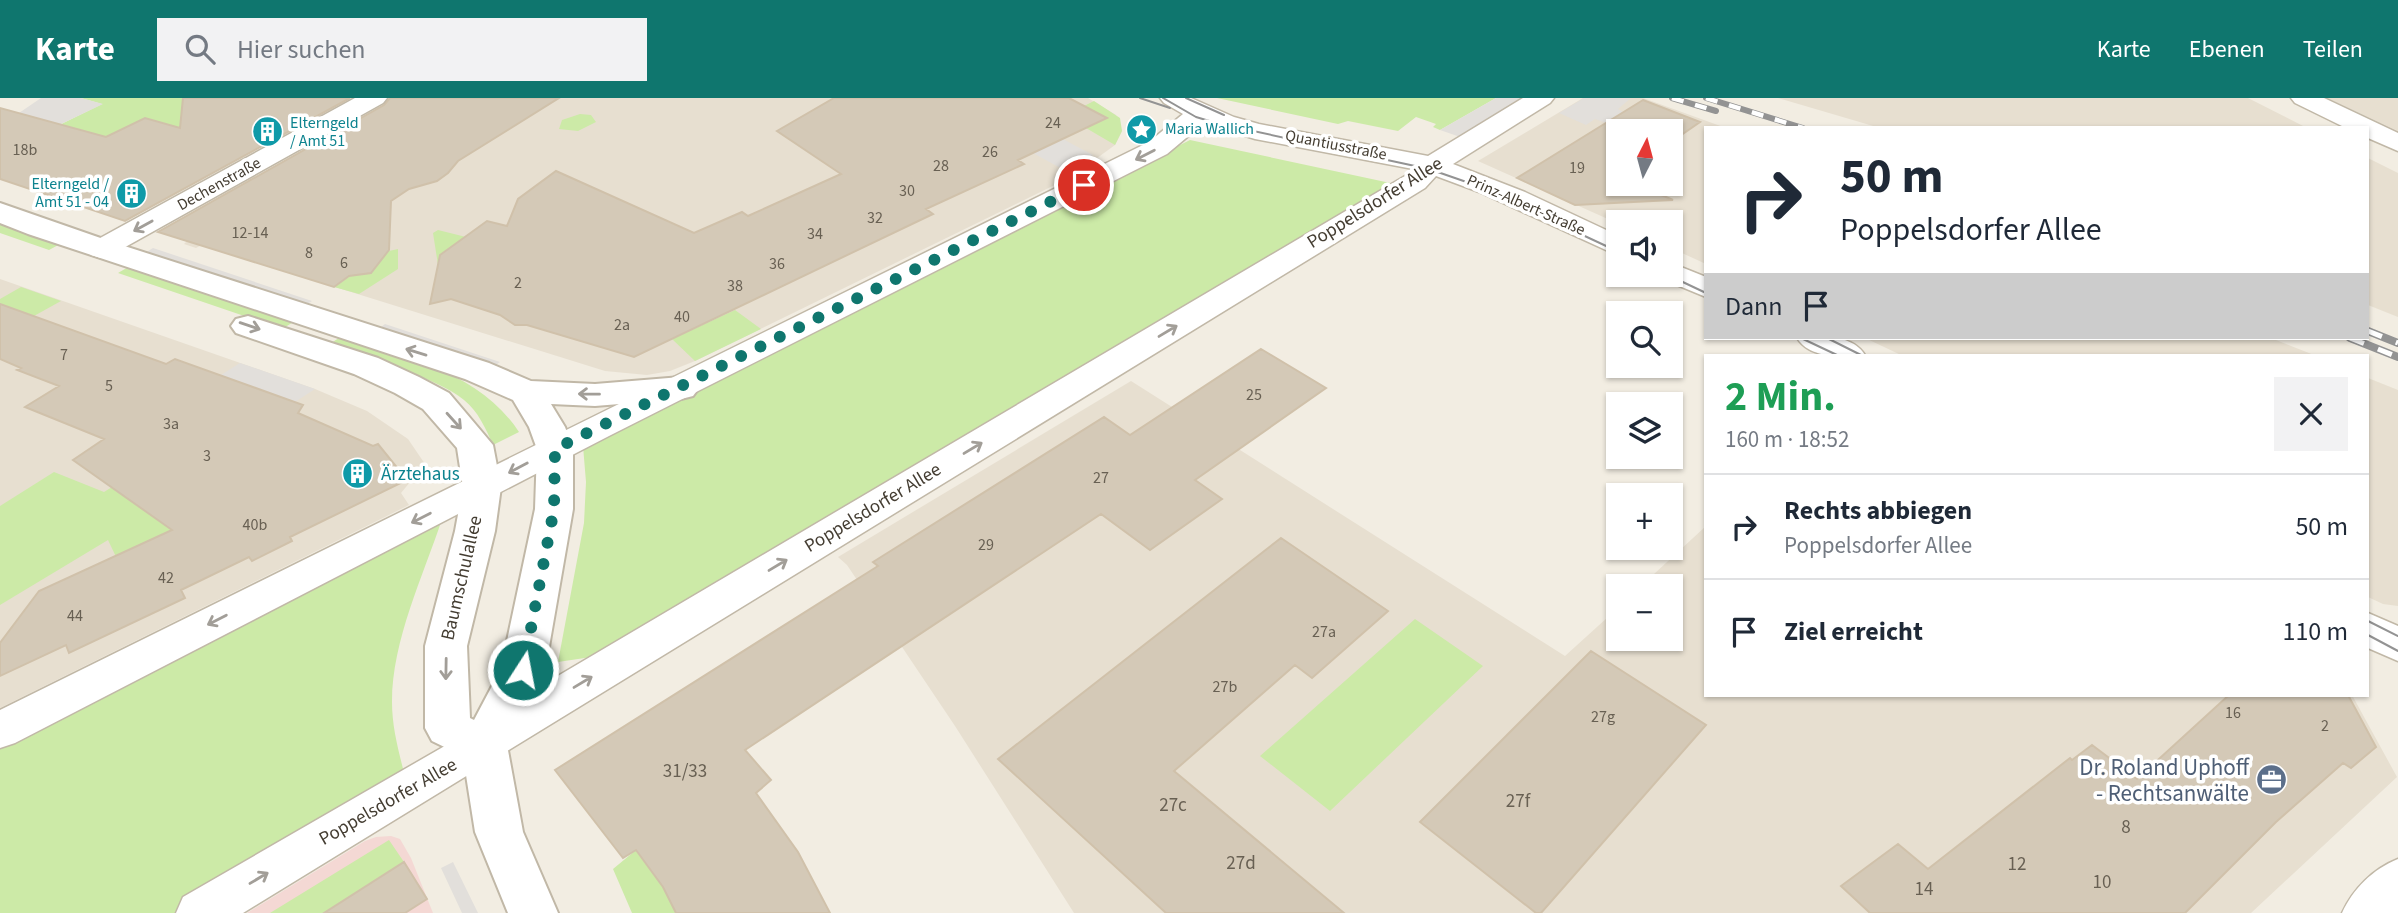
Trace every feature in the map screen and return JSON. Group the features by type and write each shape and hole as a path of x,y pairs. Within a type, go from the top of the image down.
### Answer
{"street":[{"name":"Dechenstraße","path":"101,249 374,98"},
{"path":"0,730 1158,148 1199,114 1173,98"},
{"name":"Poppelsdorfer Allee","path":"200,913 484,746 566,692 1415,182 1431,166 1541,98"},
{"path":"2304,98 2363,126"},
{"name":"Quantiusstraße","path":"1199,114 1259,130 1431,166"},
{"path":"2369,129 2398,142"},
{"name":"Prinz-Albert-Straße","path":"1431,166 1480,182 1606,241"},
{"path":"0,212 101,249 477,370 526,392 595,395 681,388"},
{"name":"Baumschulallee","path":"0,240 366,366 436,401 475,445 482,487 475,531 446,646 446,693 448,729 484,746"},
{"path":"1683,277 1704,287"},
{"path":"1817,340 1847,354"},
{"path":"526,392 547,427 555,449 554,509 523,670 484,746 499,832 533,913"},
{"path":"2369,630 2398,645"},
{"path":"2366,913 2398,881"}],"shaded area":[{"path":"41,98 81,98 103,104 59,125 19,113"},
{"path":"402,98 1088,98 1116,115 1122,131 1115,145 1071,177 695,361 670,371 647,375 605,371 203,246 209,241 196,248 184,244 187,241 161,233"},
{"path":"1496,98 1533,98 1466,139 1440,130"},
{"path":"1583,98 1643,98 1720,126 1704,126 1704,263 1683,253 1683,210 1606,210 1606,218 1478,161"},
{"path":"1584,98 1631,98 1618,109 1623,112 1612,119 1606,119 1606,123 1595,119 1586,125 1559,113"},
{"path":"1778,98 2248,98 2303,126 1873,126"},
{"path":"2327,98 2398,98 2398,131"},
{"path":"1063,139 1093,155 1064,170 1033,153"},
{"path":"2369,158 2398,173 2398,317 2369,305"},
{"path":"153,248 312,301 302,307 142,255"},
{"path":"0,279 315,389 367,411 408,439 425,464 401,493 409,505 0,708"},
{"path":"385,324 500,362 490,369 376,331"},
{"path":"1869,340 2276,340 2311,354 1899,354"},
{"path":"240,363 315,389 295,402 221,375"},
{"path":"2369,378 2398,390 2398,606 2383,604 2369,597"},
{"path":"1131,381 1565,656 1606,619 1606,651 1683,651 1683,574 1654,574 1669,560 1683,560 1683,547 1704,528 1704,697 2353,697 2397,777 2251,913 1074,913 955,726 847,565 838,557"},
{"path":"391,836 400,839 411,858 433,913 247,913 365,841"},
{"path":"453,862 478,913 462,913 441,868"}],"green space":[{"path":"81,98 267,98 258,117 86,147 41,134 102,104"},
{"path":"1217,98 1496,98 1440,130 1433,127 1436,124 1416,117 1398,131 1348,121 1338,124"},
{"path":"1094,101 1120,118 1122,131 1115,145 1086,128 1107,118 1084,106"},
{"path":"580,114 591,115 596,122 578,131 559,129 562,120"},
{"path":"1190,140 1395,184 598,656 558,662 584,523 586,482 583,446"},
{"path":"0,223 62,243 49,250 0,233"},
{"path":"438,230 482,241 445,267 438,265 433,233"},
{"path":"398,249 398,269 359,294 334,287 352,275 369,273 371,263 389,251"},
{"path":"130,266 295,321 282,329 118,273"},
{"path":"21,287 61,301 34,316 0,304 0,299"},
{"path":"735,310 761,329 695,361 672,339"},
{"path":"342,336 416,360 462,381 503,411 519,432 493,445 477,415 464,400 436,383 328,345"},
{"path":"54,472 104,492 112,487 274,481 118,561 108,540 0,605 0,506"},
{"path":"442,519 410,609 393,679 393,721 405,777 185,913 0,913 0,739"},
{"path":"1415,619 1483,666 1330,811 1260,756"},
{"path":"389,840 404,862 324,913 270,913"},
{"path":"636,850 663,887 676,913 632,913 613,869"}],"building":[{"path":"183,98 350,98 125,221 0,179 0,108 106,137 145,118 180,128"},
{"path":"390,98 559,98 458,161 437,181 409,189 391,201 389,250 371,273 349,276 334,287 158,232 384,105"},
{"path":"834,98 1069,98 1107,118 1018,160 1024,164 926,209 933,214 634,357 527,325 515,325 500,315 451,299 430,304 440,255 487,221 507,226 518,199 556,171 694,233 742,212 748,216 841,174 777,131"},
{"path":"1643,100 1700,122 1684,133 1684,119 1612,119"},
{"path":"1606,123 1606,196 1664,196 1673,200 1575,205 1517,178"},
{"path":"0,304 166,364 175,359 303,405 298,413 373,446 378,444 407,480 290,537 292,541 252,561 249,557 181,590 185,598 69,653 66,645 0,676 0,643 39,591 172,530 73,460 104,439 25,407 59,386 17,370 21,368 0,359"},
{"path":"1261,349 1326,388 1195,480 1222,499 1150,550 1101,514 745,750 771,780 756,793 798,852 830,913 676,913 663,887 636,850 623,858 555,770 878,566 873,562 1104,417 1130,435"},
{"path":"1281,538 1388,611 1312,678 1295,665 1174,771 1344,913 1166,913 998,759"},
{"path":"1591,651 1706,725 1541,913 1536,913 1420,822"},
{"path":"2227,697 2349,697 2376,747 2351,768 2343,763 2276,822 2185,913 1870,913 1841,886 1898,844 1928,869 2070,758 2072,760 2092,745 2137,779"},
{"path":"404,862 427,899 405,913 324,913"}],"tram line":[{"path":"1140,98 1170,108"},
{"path":"1163,98 1196,117 1216,123 1429,169 1478,186 1606,246"},
{"path":"1186,98 1224,115"},
{"path":"1683,282 1704,292"},
{"path":"1805,340 1835,354"},
{"path":"1831,340 1859,354"},
{"path":"2369,622 2398,636"},
{"path":"2369,636 2398,651"}],"railway":[{"path":"1672,98 1716,111"},
{"path":"1706,98 1797,126"},
{"path":"2369,331 2398,343"},
{"path":"2355,340 2398,357"}],"place":[{"name":"Maria Wallich","path":"1142,129"},
{"name":"Elterngeld / Amt 51","path":"267,132"},
{"name":"Elterngeld / Amt 51 - 04","path":"132,193"},
{"name":"Ärztehaus","path":"358,474"},
{"name":"Dr. Roland Uphoff - Rechtsanwälte","path":"2272,780"}],"route":[{"path":"523,670 554,509 555,449 1084,185"}]}
